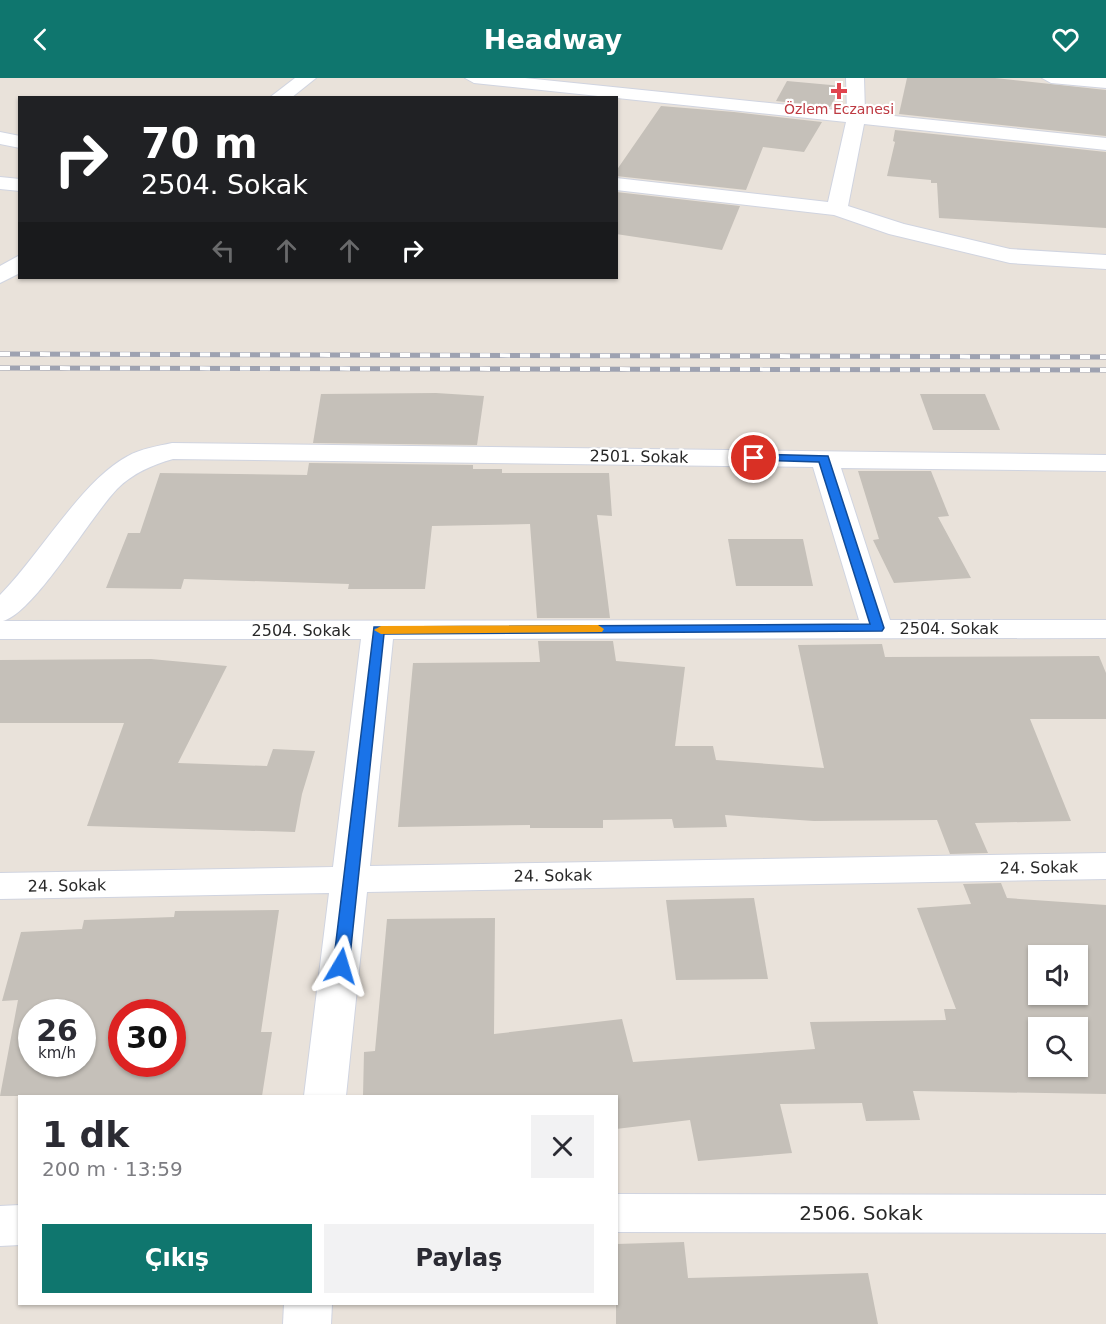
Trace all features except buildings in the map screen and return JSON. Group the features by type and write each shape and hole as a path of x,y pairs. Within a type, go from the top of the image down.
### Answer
{"street":[{"path":"281,96 307,78"},
{"path":"837,209 856,118 855,78"},
{"path":"1051,78 1106,83"},
{"path":"470,83 613,96"},
{"path":"618,96 1106,144"},
{"path":"0,138 18,142"},
{"path":"0,183 18,185"},
{"path":"618,184 837,209 897,229 1010,256 1106,262"},
{"path":"0,276 18,263"},
{"name":"2501. Sokak","path":"0,612 31,581 108,483 138,460 172,451 1106,463"},
{"path":"824,458 877,628"},
{"name":"2504. Sokak","path":"0,630 1106,628"},
{"path":"325,1095 352,879 378,630"},
{"name":"24. Sokak","path":"0,886 1106,866"},
{"name":"2506. Sokak","path":"618,1213 1106,1214"},
{"path":"0,1226 18,1225"},
{"path":"307,1324 308,1305"}],"railway":[{"path":"0,354 1106,357"},
{"path":"0,368 1106,370"}],"slow traffic":[{"path":"381,630 598,629"}],"place":[{"name":"Özlem Eczanesi","path":"839,91"}],"route":[{"path":"341,966 378,630 877,628 824,458 754,458"}]}
